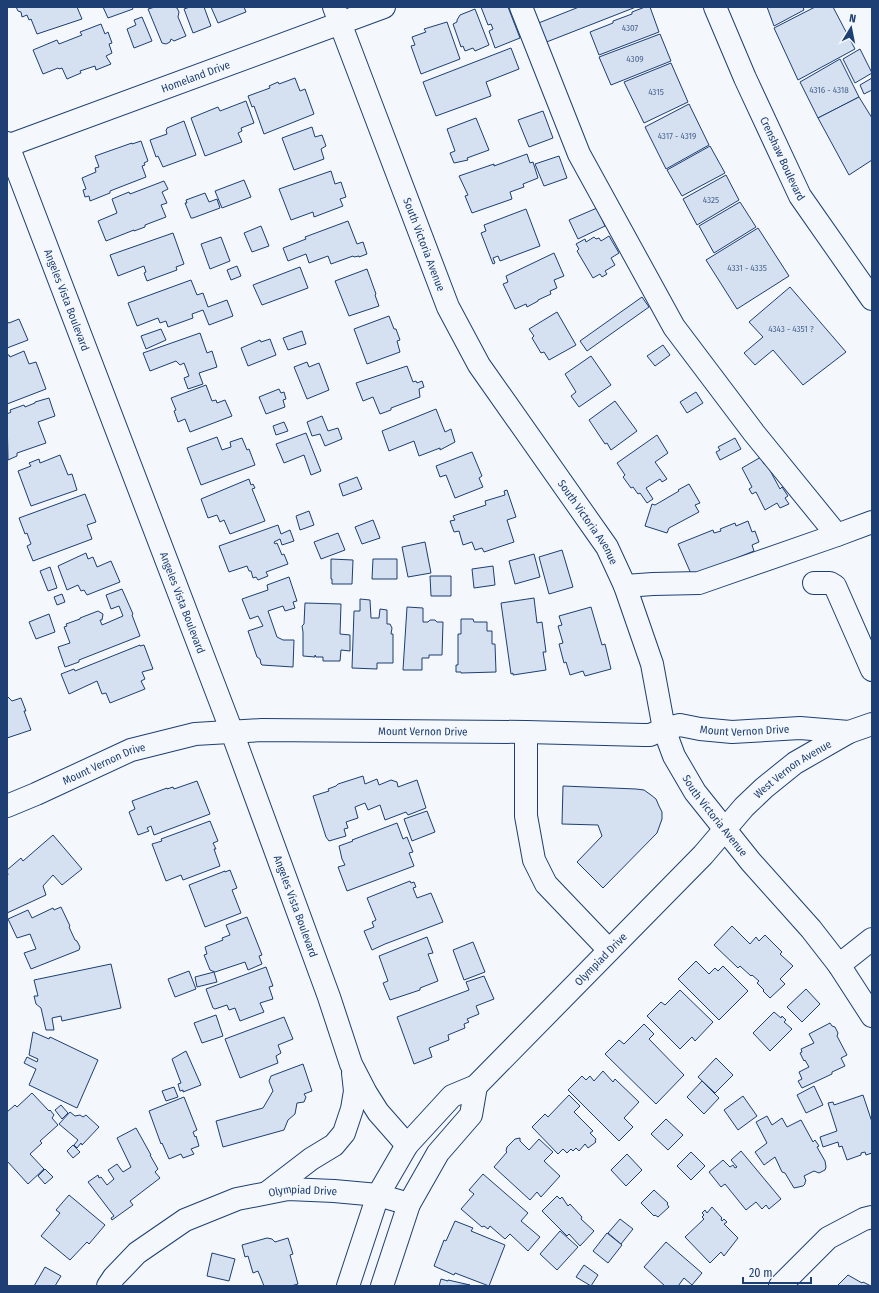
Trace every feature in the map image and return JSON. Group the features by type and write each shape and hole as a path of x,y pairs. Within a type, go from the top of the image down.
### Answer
{"street":[{"name":"Homeland Drive","path":"7,145 337,15 384,7"},
{"path":"521,7 579,154 674,327 754,433 837,535"},
{"name":"Crenshaw Boulevard","path":"714,7 800,196 872,299"},
{"name":"South Victoria Avenue","path":"337,15 448,307 479,365 607,547 625,586 652,664 664,729 674,756 695,792 751,862 811,929 839,965 872,1016"},
{"name":"Angeles Vista Boulevard","path":"7,145 232,732 329,997 351,1064 378,1112 407,1145"},
{"path":"625,586 699,583 837,535 870,527"},
{"path":"814,583 830,583 835,586 872,670"},
{"name":"West Vernon Avenue","path":"725,830 744,807 764,788 795,763 849,732 872,724"},
{"name":"Mount Vernon Drive","path":"7,806 131,750 195,734 262,730 526,732 650,735 664,729 680,725 700,729 732,732 800,728 849,732"},
{"path":"526,732 526,816 534,860 546,884 609,950"},
{"name":"Olympiad Drive","path":"108,1286 114,1277 137,1253 185,1220 237,1199 288,1189 334,1191 378,1196 398,1164 407,1145 452,1096 476,1086 703,855 725,830"},
{"path":"839,965 872,938"},
{"name":"Angeles Vista Boulevard","path":"268,1192 311,1159 334,1145 344,1132 352,1109 355,1092 351,1064"},
{"path":"382,1286 409,1204 438,1153 471,1115 476,1086"},
{"path":"348,1286 378,1196 409,1204"},
{"path":"780,1286 828,1238 864,1219 872,1217"}],"building":[{"path":"16,7 77,7 82,19 37,34 31,19 29,20 27,15 22,17 21,12 18,11"},
{"path":"103,7 132,7 133,9 108,18"},
{"path":"155,7 177,8 179,12 178,17 186,36 174,41 171,39 170,42 166,44 162,43 148,9"},
{"path":"190,7 204,7 211,26 193,33 184,9"},
{"path":"211,7 244,7 246,12 218,23"},
{"path":"481,7 508,7 520,38 495,48 489,31 493,29 491,24 488,25"},
{"path":"579,7 636,7 544,43 536,24"},
{"path":"645,7 650,7 659,32 599,55 590,32 613,23 613,21 632,14 632,12"},
{"path":"767,7 803,7 804,10 774,26"},
{"path":"815,7 833,7 855,49 798,80 774,28"},
{"path":"475,9 489,45 475,51 473,48 465,51 463,46 461,47 453,24 457,22 460,15"},
{"path":"142,17 152,41 134,48 127,29 136,25 134,20"},
{"path":"447,22 460,59 421,74 411,46 415,45 412,37 426,32 424,29"},
{"path":"101,24 105,34 108,32 112,43 109,44 112,53 106,56 111,64 96,70 95,66 80,71 81,73 67,79 62,68 58,68 43,74 33,50 57,40 59,44 82,35 80,32"},
{"path":"660,34 671,61 611,85 599,57"},
{"path":"511,48 519,69 486,82 491,96 436,116 423,82"},
{"path":"860,49 872,73 855,83 843,59"},
{"path":"840,59 859,97 818,118 800,82"},
{"path":"671,63 688,102 644,123 624,82"},
{"path":"295,78 300,91 305,89 314,114 264,134 254,106 252,107 248,96 270,88 269,86 278,82 279,84"},
{"path":"872,78 872,90 864,94 860,85"},
{"path":"859,97 872,118 872,160 849,175 818,118"},
{"path":"246,101 254,123 241,128 242,131 238,133 242,142 205,156 191,118 218,107 220,111"},
{"path":"689,104 709,145 666,169 645,127"},
{"path":"543,111 553,138 529,147 518,120"},
{"path":"476,118 489,150 467,158 468,160 454,163 450,153 455,151 447,129"},
{"path":"184,121 196,155 163,167 158,156 156,157 150,140 167,134 167,128"},
{"path":"312,127 315,137 322,135 326,146 321,149 324,159 294,170 282,138"},
{"path":"141,141 148,161 142,166 146,177 110,191 110,193 90,201 89,196 85,197 83,190 86,189 82,178 96,172 95,168 99,167 95,156"},
{"path":"710,146 725,173 682,196 667,170"},
{"path":"527,154 530,163 533,162 538,178 523,184 524,187 510,192 512,199 472,213 465,196 468,195 459,176 494,164 494,166"},
{"path":"559,156 567,178 544,186 535,164"},
{"path":"331,171 335,184 341,182 346,197 340,199 343,206 314,217 313,212 291,220 279,189"},
{"path":"726,175 739,200 697,225 683,199"},
{"path":"244,180 251,197 222,208 215,191"},
{"path":"164,181 168,189 162,192 167,203 161,205 166,217 145,225 145,227 106,241 98,221 117,213 112,199"},
{"path":"205,193 209,202 217,199 220,208 191,218 185,203 187,203 186,200"},
{"path":"740,202 756,227 714,253 699,226"},
{"path":"597,208 605,226 578,239 569,220"},
{"path":"526,209 540,246 500,261 498,256 493,258 495,263 493,264 481,233 486,231 484,225"},
{"path":"348,221 357,244 363,242 367,254 359,257 353,256 331,264 328,256 309,263 306,254 288,261 283,248 306,239 305,237"},
{"path":"261,226 269,246 252,252 244,233"},
{"path":"758,228 789,276 737,309 706,260"},
{"path":"173,233 184,264 176,267 177,270 147,281 144,273 146,272 144,266 118,276 110,255"},
{"path":"609,236 619,253 611,258 615,265 605,271 607,274 602,277 600,274 593,278 577,251 579,249 576,244 585,239 586,242 594,237 596,239 599,238 601,241"},
{"path":"221,237 230,261 210,269 201,244"},
{"path":"554,253 564,276 554,280 557,288 550,291 551,294 527,307 526,304 515,309 503,284 508,282 506,276"},
{"path":"237,266 241,276 231,280 227,270"},
{"path":"300,267 308,288 262,305 253,285"},
{"path":"367,269 379,306 349,316 335,281"},
{"path":"191,280 197,295 203,293 208,307 227,300 233,316 209,325 203,310 192,314 193,318 168,327 166,321 160,323 158,318 137,326 128,303"},
{"path":"790,287 846,352 803,385 773,350 755,365 744,353 763,337 749,322"},
{"path":"642,297 649,307 587,351 580,341"},
{"path":"557,312 576,345 549,360 544,352 541,353 532,338 534,336 529,329"},
{"path":"389,316 400,340 397,341 400,352 367,364 354,329"},
{"path":"19,319 28,340 7,348 7,322 9,323"},
{"path":"161,329 166,340 146,349 141,336"},
{"path":"302,331 306,344 288,350 283,338"},
{"path":"200,333 207,353 212,351 217,367 199,373 203,384 188,389 184,378 189,376 184,363 180,365 176,361 150,371 143,353"},
{"path":"270,339 276,355 248,366 241,348 260,340 261,342"},
{"path":"663,345 670,355 655,366 647,356"},
{"path":"24,351 29,364 36,362 46,389 7,404 7,355 10,357"},
{"path":"591,356 611,385 579,407 571,396 576,392 565,374"},
{"path":"307,362 309,367 319,363 329,390 307,399 294,367"},
{"path":"407,366 413,382 416,381 417,383 422,381 424,387 419,389 420,397 391,408 391,410 380,414 373,397 363,401 356,383"},
{"path":"206,385 212,401 216,400 217,403 225,400 232,416 190,432 185,419 178,422 174,411 176,410 171,398"},
{"path":"279,389 281,393 284,392 286,399 283,400 285,407 266,414 259,397"},
{"path":"696,392 703,403 687,413 680,402"},
{"path":"49,398 55,416 38,422 46,443 17,453 17,456 8,460 7,414 11,412 10,410 24,405 25,407"},
{"path":"615,401 637,431 611,450 607,443 605,444 589,420"},
{"path":"436,409 445,432 451,429 455,442 440,450 440,448 419,456 414,441 389,451 382,431"},
{"path":"322,416 328,431 338,428 342,439 325,446 320,434 312,436 307,422"},
{"path":"284,422 288,431 276,435 273,426"},
{"path":"306,433 321,471 311,475 304,455 284,463 276,444"},
{"path":"657,435 668,453 655,462 667,479 662,482 660,479 646,488 653,499 647,503 640,493 638,494 633,487 631,488 623,477 625,475 617,463"},
{"path":"217,437 222,450 231,447 230,442 242,438 247,450 249,449 255,465 201,485 187,448"},
{"path":"735,438 741,449 720,460 716,452 720,450 718,447"},
{"path":"472,452 482,476 479,478 483,487 455,498 446,475 440,477 436,466"},
{"path":"60,455 68,475 72,474 77,490 31,506 18,471 31,466 29,463 39,459 40,463"},
{"path":"761,457 764,464 766,463 780,489 782,487 788,496 785,498 789,504 780,508 777,503 765,510 756,492 752,494 749,489 752,487 742,468"},
{"path":"357,477 362,489 343,496 339,484"},
{"path":"249,479 251,485 253,484 255,488 252,489 265,521 230,534 224,520 220,522 217,515 208,518 201,499"},
{"path":"689,484 700,503 695,505 699,512 669,528 667,533 645,526 652,504 655,505"},
{"path":"507,490 516,517 507,520 514,542 484,552 482,548 475,550 472,542 463,545 459,531 454,532 450,521 455,520 453,516 486,505 485,501 505,495 504,491"},
{"path":"85,494 96,522 87,525 92,539 33,561 27,546 31,544 27,533 25,534 19,518"},
{"path":"309,511 314,525 300,530 296,516"},
{"path":"373,520 380,538 362,544 355,527"},
{"path":"748,521 752,532 755,531 759,542 752,545 754,551 692,576 678,544 713,530 714,533 721,531 720,529 735,523 736,526"},
{"path":"278,525 281,534 290,530 294,541 282,545 280,539 274,542 275,544 277,543 282,555 284,554 288,564 266,572 268,576 258,580 256,577 253,578 251,571 249,571 247,566 229,572 219,546"},
{"path":"338,533 345,550 321,559 314,542"},
{"path":"425,542 431,573 408,577 402,547"},
{"path":"562,550 573,587 549,594 539,557"},
{"path":"86,553 88,559 93,557 97,567 111,561 120,582 87,595 84,590 81,591 78,585 67,590 58,566"},
{"path":"534,554 540,577 515,584 509,561"},
{"path":"331,559 353,560 352,584 332,584"},
{"path":"373,559 397,559 397,579 372,579"},
{"path":"493,566 495,585 474,588 472,569"},
{"path":"50,567 57,588 48,591 40,571"},
{"path":"430,576 451,576 451,596 431,596"},
{"path":"289,577 297,601 293,602 295,608 285,611 283,606 268,611 277,637 283,640 294,640 293,667 262,665 260,659 257,657 248,631 263,626 258,616 250,619 242,599 268,590 267,585"},
{"path":"122,589 133,614 132,615 140,636 65,667 58,647 70,643 64,627 67,626 66,624 98,611 103,614 102,620 100,620 102,625 123,616 119,606 111,609 106,595"},
{"path":"62,594 65,602 57,605 54,597"},
{"path":"534,598 537,623 542,622 546,652 543,652 546,670 513,675 513,673 511,674 501,603"},
{"path":"360,599 370,600 371,618 379,618 380,609 387,610 387,624 390,624 392,628 393,663 377,663 377,669 352,668 354,611 360,611"},
{"path":"305,603 341,604 340,634 350,635 350,651 341,650 340,661 323,661 323,657 316,657 315,655 315,657 303,656 302,626 304,624"},
{"path":"407,607 423,608 423,622 435,620 437,622 443,622 442,655 429,655 429,658 422,658 422,670 403,670"},
{"path":"591,607 602,645 605,644 611,669 585,676 583,671 570,675 566,662 564,663 559,644 563,643 558,626 562,625 559,616"},
{"path":"49,614 55,632 36,639 29,622"},
{"path":"461,619 473,619 474,622 487,622 487,631 492,631 492,644 495,644 496,672 456,672 456,665 458,665 458,634 461,634"},
{"path":"140,645 144,645 153,669 142,672 145,679 141,681 145,689 110,703 106,693 102,694 97,681 69,694 61,674 74,669 75,671"},
{"path":"7,696 12,701 21,698 31,730 7,738"},
{"path":"363,776 365,784 377,779 379,785 391,780 397,782 398,787 417,780 426,808 408,815 406,812 385,820 380,805 368,810 365,803 355,807 358,818 346,822 348,828 344,829 346,836 329,841 326,837 313,796 329,791 328,789 338,784"},
{"path":"197,781 210,814 154,835 151,826 147,828 149,831 138,835 129,812 135,809 132,801 167,788 173,787 174,789"},
{"path":"563,786 644,790 656,799 662,812 662,819 657,833 603,888 577,862 602,836 598,825 562,824"},
{"path":"427,811 435,832 412,841 404,819"},
{"path":"210,821 218,841 213,843 220,866 183,880 181,875 166,881 152,844 162,841 161,839"},
{"path":"397,823 403,839 407,837 413,852 409,853 414,866 347,891 338,867 345,865 339,846"},
{"path":"53,835 82,869 62,885 53,875 43,886 46,895 7,913 7,870 21,858 23,861"},
{"path":"230,870 237,888 232,890 241,913 205,927 189,885"},
{"path":"410,881 411,883 414,882 416,887 413,888 417,898 431,893 443,922 372,950 364,931 374,927 372,922 376,920 367,898"},
{"path":"61,907 75,940 80,947 79,950 31,969 24,953 36,949 30,934 17,938 8,919 28,910 32,918 53,908 54,910"},
{"path":"247,917 262,955 259,956 262,964 248,970 245,962 215,972 210,970 204,955 207,954 205,947 223,940 222,938 230,935 226,925"},
{"path":"732,926 750,944 756,937 759,941 765,935 782,952 780,954 793,966 780,979 785,984 770,998 757,983 759,981 740,966 738,968 714,945"},
{"path":"427,937 433,953 428,954 438,981 420,988 420,990 390,1000 383,983 388,981 379,956"},
{"path":"473,942 485,972 464,980 453,950"},
{"path":"696,961 709,974 715,968 718,971 723,966 748,991 719,1020 678,979"},
{"path":"111,964 121,1008 62,1021 61,1016 52,1018 54,1030 46,1030 41,1008 36,1004 34,996 38,996 34,980"},
{"path":"266,967 273,986 269,987 273,999 260,1003 264,1012 240,1021 235,1008 229,1010 227,1005 215,1009 213,1008 206,989"},
{"path":"189,971 196,989 175,997 168,979"},
{"path":"214,972 217,982 197,987 195,977"},
{"path":"484,976 494,999 476,1006 479,1014 467,1019 469,1022 464,1024 465,1028 448,1035 449,1040 429,1048 432,1057 414,1064 397,1017 469,990 466,982"},
{"path":"806,989 820,1004 802,1022 787,1007"},
{"path":"680,990 713,1022 695,1041 692,1037 680,1049 647,1016 661,1002 665,1005"},
{"path":"774,1012 781,1018 782,1016 786,1020 784,1022 792,1029 770,1051 753,1033"},
{"path":"216,1015 223,1036 202,1043 194,1023"},
{"path":"284,1017 293,1039 278,1045 281,1053 276,1056 278,1063 240,1078 225,1039"},
{"path":"830,1023 835,1027 838,1033 837,1036 847,1055 841,1058 845,1066 832,1072 832,1074 802,1088 798,1081 802,1079 799,1072 809,1067 800,1053 802,1052 801,1049 814,1043 809,1034"},
{"path":"644,1024 654,1034 649,1039 684,1075 656,1104 605,1054 619,1040 624,1044"},
{"path":"33,1032 49,1039 50,1037 98,1060 77,1108 29,1085 36,1069 24,1063 27,1057 37,1062 38,1059 29,1055"},
{"path":"186,1051 201,1085 183,1092 183,1090 180,1091 178,1084 181,1083 172,1059"},
{"path":"716,1058 733,1075 715,1093 698,1077"},
{"path":"303,1064 312,1091 304,1094 306,1097 304,1102 297,1103 295,1114 288,1120 284,1130 223,1147 216,1121 263,1108 273,1091 269,1081 271,1076"},
{"path":"603,1071 613,1082 615,1079 639,1102 624,1118 633,1127 619,1141 568,1090 582,1076 586,1080 590,1076 594,1081"},
{"path":"702,1081 719,1098 704,1114 687,1097"},
{"path":"814,1086 823,1105 806,1113 797,1095"},
{"path":"174,1087 178,1097 166,1101 162,1091"},
{"path":"32,1093 49,1111 50,1110 54,1115 52,1118 58,1125 40,1141 42,1143 30,1154 44,1169 28,1184 7,1161 7,1112 15,1105 17,1107"},
{"path":"569,1095 580,1106 574,1112 593,1131 590,1133 596,1139 596,1142 588,1148 585,1144 579,1151 576,1148 573,1151 571,1149 567,1153 563,1149 558,1154 532,1127 545,1114 548,1117"},
{"path":"863,1095 872,1122 872,1153 866,1155 865,1152 861,1153 861,1155 847,1160 842,1146 839,1147 838,1142 823,1147 820,1137 837,1131 828,1103 833,1102 834,1105"},
{"path":"743,1096 757,1116 738,1130 724,1110"},
{"path":"184,1097 197,1130 193,1132 199,1146 191,1149 194,1154 183,1158 181,1154 169,1159 162,1143 161,1144 149,1111"},
{"path":"61,1105 68,1113 62,1119 55,1110"},
{"path":"70,1112 75,1116 80,1115 83,1117 86,1115 99,1127 82,1145 81,1143 77,1148 74,1145 78,1140 59,1124"},
{"path":"767,1116 772,1125 782,1118 787,1127 801,1120 813,1142 815,1140 819,1146 817,1147 825,1161 825,1170 819,1173 814,1171 804,1176 806,1181 805,1184 794,1188 785,1173 782,1172 775,1157 764,1165 755,1152 767,1143 756,1122"},
{"path":"666,1119 683,1135 668,1150 651,1134"},
{"path":"136,1128 158,1169 155,1172 160,1178 130,1201 133,1205 112,1220 111,1218 114,1216 88,1182 98,1175 99,1178 101,1177 107,1185 114,1179 108,1170 117,1164 123,1172 131,1167 117,1138"},
{"path":"520,1138 520,1141 529,1150 539,1139 553,1152 544,1161 560,1176 541,1197 537,1192 530,1200 494,1167 507,1152 507,1147 515,1139"},
{"path":"73,1145 80,1152 73,1158 67,1151"},
{"path":"741,1151 781,1199 769,1209 766,1205 762,1209 756,1202 746,1210 725,1184 721,1187 709,1172 723,1160 730,1167 733,1165 735,1168 737,1167 731,1160"},
{"path":"691,1152 705,1166 691,1180 677,1166"},
{"path":"627,1154 642,1170 626,1186 611,1170"},
{"path":"45,1169 53,1177 45,1184 38,1176"},
{"path":"483,1174 528,1213 521,1221 540,1237 528,1251 510,1234 505,1239 490,1226 488,1229 484,1226 482,1227 461,1209 474,1194 469,1190"},
{"path":"654,1190 668,1203 667,1204 669,1207 658,1217 655,1215 654,1216 641,1203"},
{"path":"69,1195 105,1225 89,1244 87,1242 70,1260 41,1236 60,1213 56,1210"},
{"path":"557,1196 560,1199 562,1197 568,1206 570,1204 582,1217 581,1219 594,1231 580,1246 569,1234 567,1236 542,1211"},
{"path":"712,1207 722,1218 722,1221 724,1219 727,1222 724,1224 738,1238 724,1256 721,1252 710,1263 685,1237 704,1219 702,1217 704,1215 702,1213 705,1210 707,1213"},
{"path":"620,1219 633,1229 621,1244 608,1233"},
{"path":"455,1221 473,1228 471,1231 505,1245 489,1286 455,1273 454,1275 434,1266 444,1240 446,1241"},
{"path":"560,1231 578,1247 557,1270 540,1254"},
{"path":"607,1233 622,1245 608,1263 593,1251"},
{"path":"267,1238 272,1239 275,1242 288,1238 293,1254 290,1255 298,1284 291,1286 264,1286 258,1271 253,1273 248,1256 245,1257 242,1245"},
{"path":"666,1242 702,1273 692,1285 684,1278 678,1286 665,1286 644,1267"},
{"path":"212,1253 235,1259 229,1281 207,1276"},
{"path":"584,1265 598,1275 591,1286 576,1277"},
{"path":"45,1267 61,1276 55,1286 34,1286"},
{"path":"848,1275 862,1283 863,1282 871,1286 837,1286"},
{"path":"441,1279 448,1281 470,1285 439,1286"}]}
